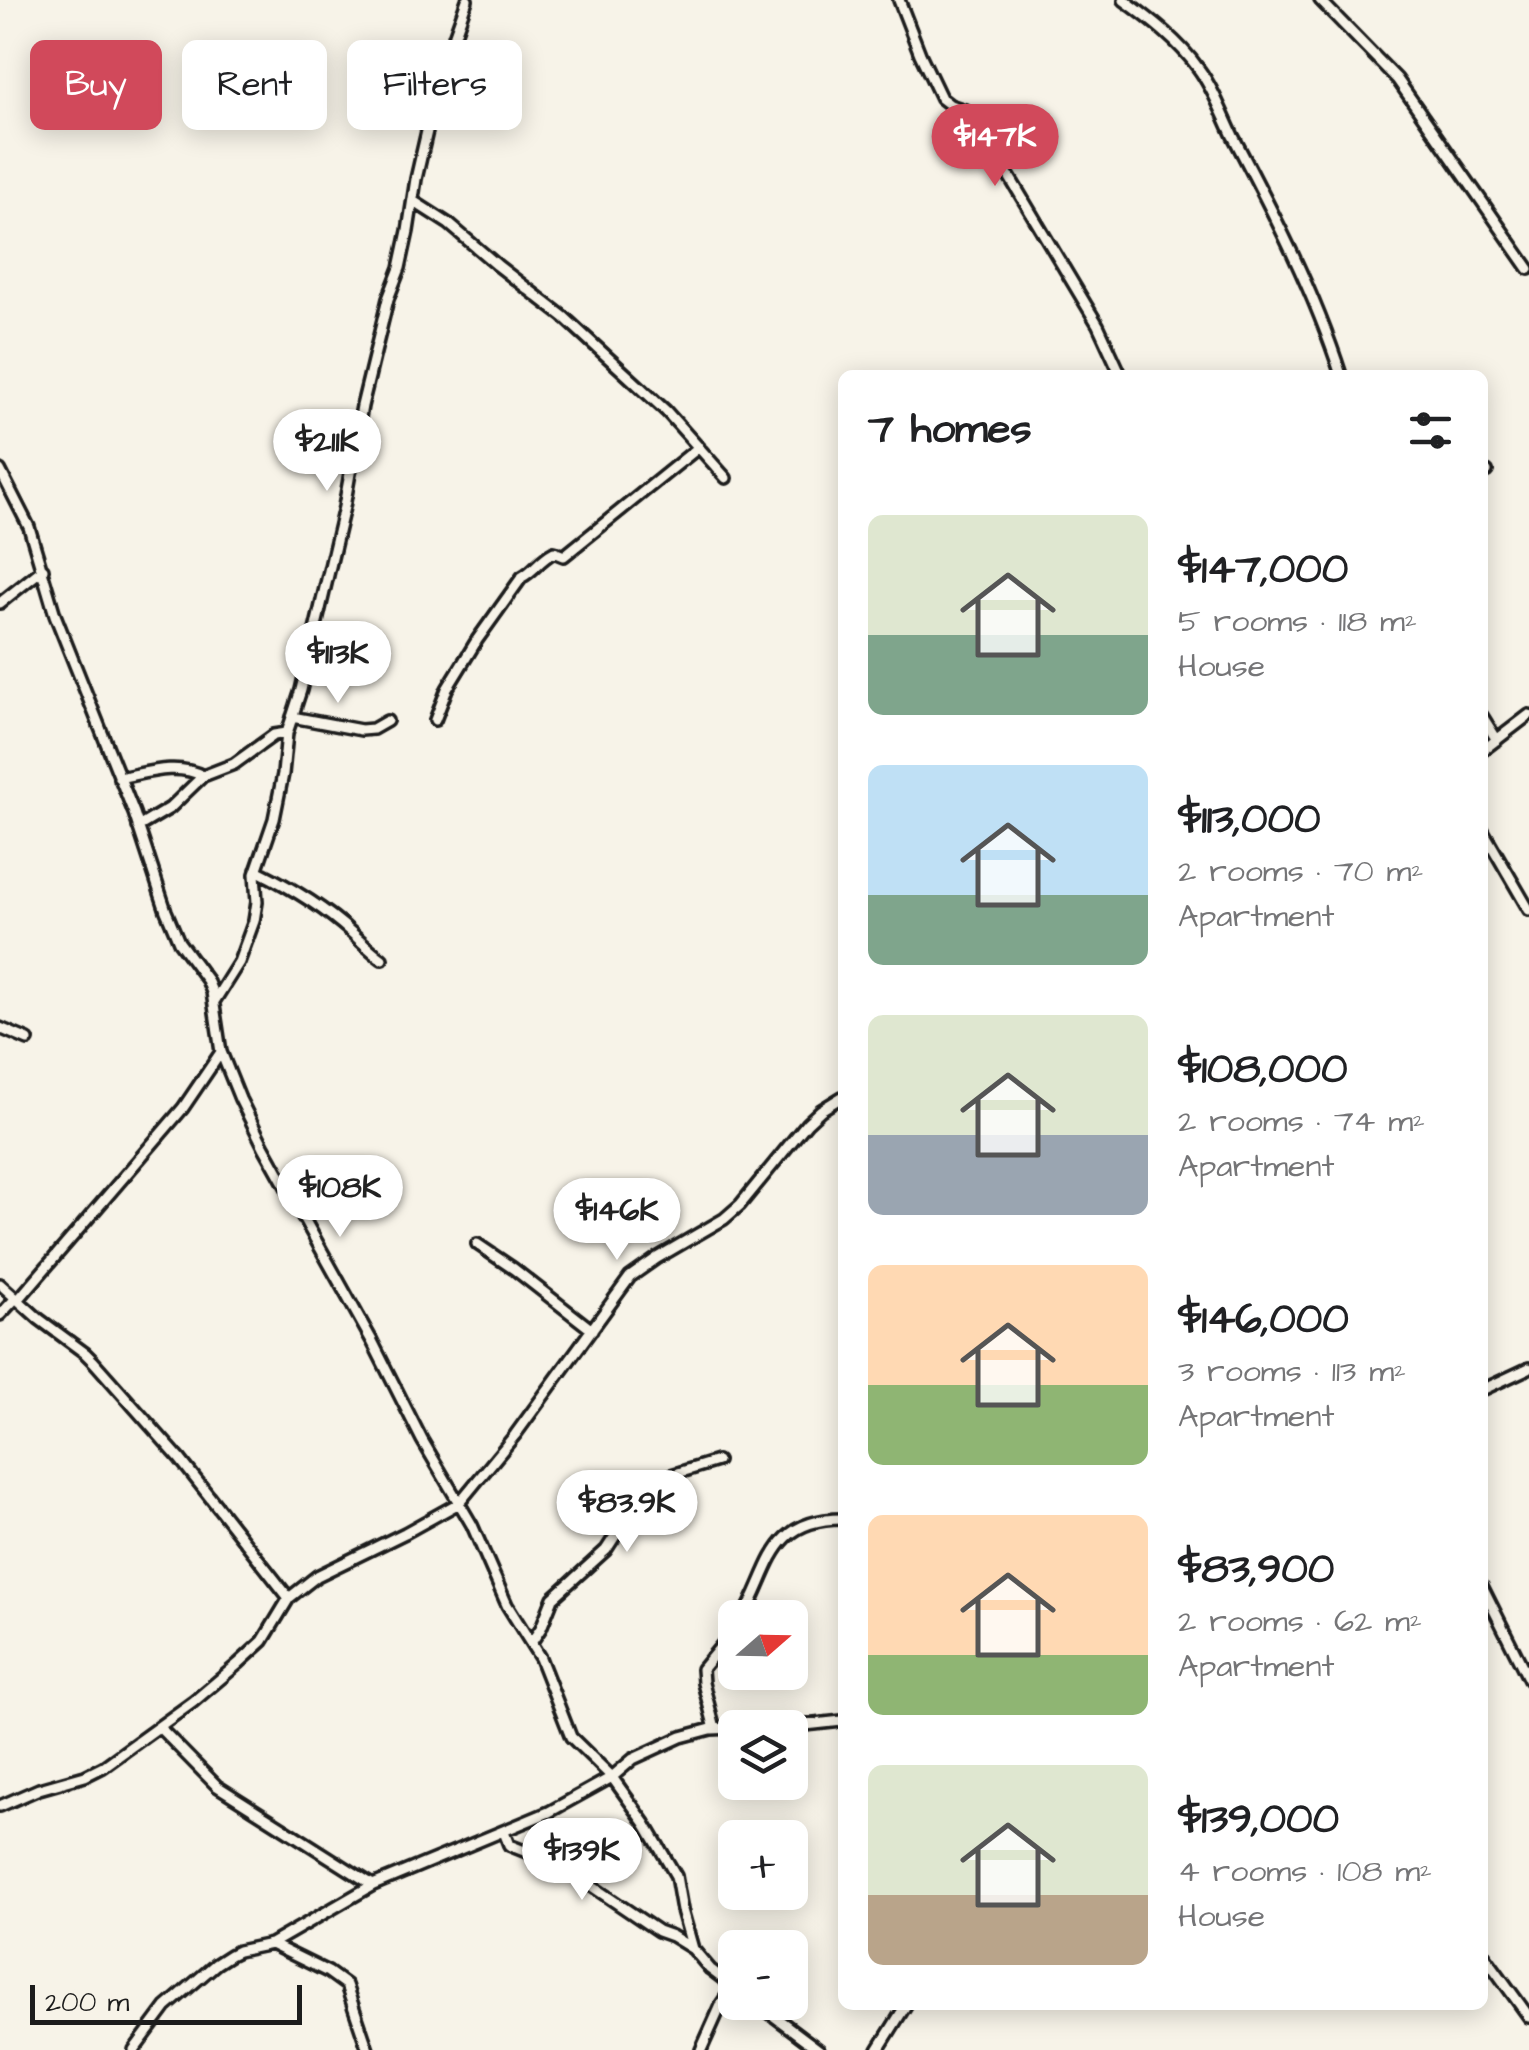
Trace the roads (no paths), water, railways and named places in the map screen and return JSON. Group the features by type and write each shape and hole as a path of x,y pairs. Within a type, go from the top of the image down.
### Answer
{"street":[{"path":"215,1000 240,962 256,911 256,870 274,820 287,733 344,507 362,406 388,299 400,268 439,79 467,0"},
{"path":"900,0 941,98 965,110 997,156 1098,325 1119,370"},
{"path":"1124,0 1185,52 1206,81 1295,258 1339,370"},
{"path":"1320,0 1398,79 1529,269"},
{"path":"412,201 449,224 564,317 635,380 726,478"},
{"path":"435,720 447,689 522,577 540,559 554,552 564,556 698,447"},
{"path":"0,470 30,527 55,615 138,827 166,911 215,1000 221,1052 240,1099 422,1440 472,1525 506,1605 540,1658 571,1737 612,1777 645,1823 676,1876 694,1949 718,1975"},
{"path":"0,603 43,569"},
{"path":"1488,747 1529,715"},
{"path":"292,716 361,730 387,721"},
{"path":"1488,726 1497,740"},
{"path":"138,827 170,808 203,776 234,764 274,735 287,733"},
{"path":"119,778 171,768 203,776"},
{"path":"1488,840 1529,910"},
{"path":"256,870 292,888 382,959"},
{"path":"0,1028 28,1040"},
{"path":"0,1315 183,1108 221,1052"},
{"path":"0,1806 103,1766 193,1702 263,1641 289,1598 330,1568 369,1552 459,1503 515,1434 630,1277 732,1212 807,1123 838,1099"},
{"path":"476,1244 592,1330"},
{"path":"0,1284 85,1352 209,1494 289,1598"},
{"path":"1488,1387 1529,1368"},
{"path":"531,1643 554,1598 606,1550 645,1490 666,1476 717,1460"},
{"path":"753,1600 778,1545 809,1524 838,1519"},
{"path":"1488,1598 1529,1680"},
{"path":"714,1729 702,1668 718,1649"},
{"path":"808,1725 838,1721"},
{"path":"159,1727 217,1786 372,1885"},
{"path":"134,2050 166,2008 216,1964 238,1951 270,1944 372,1885 549,1812 656,1748 680,1737 718,1729"},
{"path":"504,1832 508,1845 562,1866 658,1931 694,1949"},
{"path":"270,1944 328,1972 346,1986 368,2050"},
{"path":"1488,1960 1529,2017"},
{"path":"878,2050 903,2010"},
{"path":"700,2050 718,2012"},
{"path":"779,2020 819,2050"}]}
